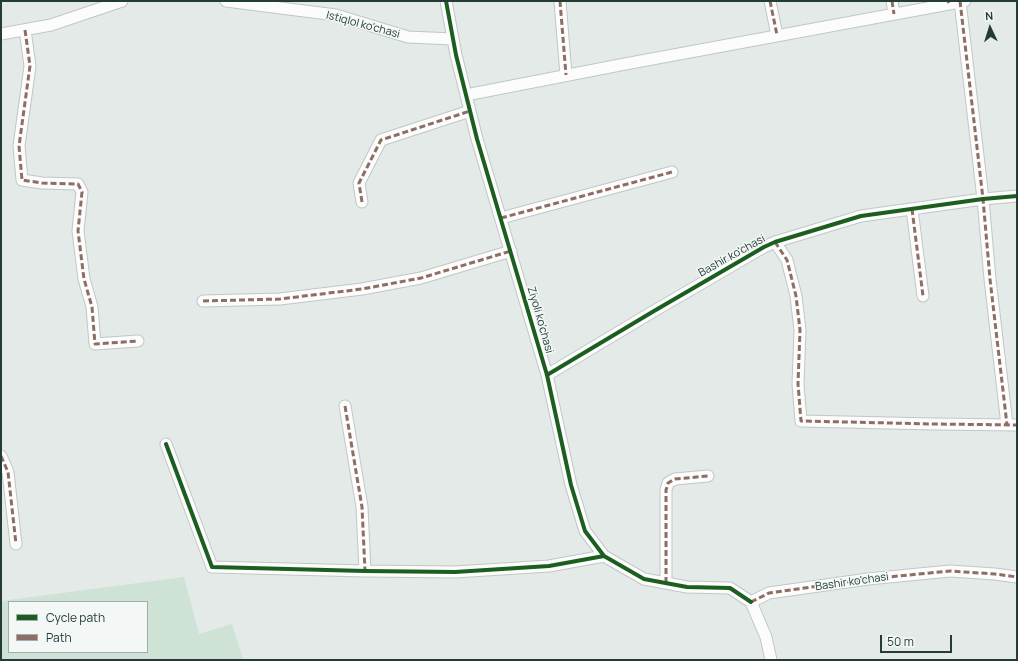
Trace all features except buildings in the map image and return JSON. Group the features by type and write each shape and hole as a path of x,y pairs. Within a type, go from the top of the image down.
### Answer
{"street":[{"path":"1,34 51,25 122,1"},
{"name":"Istiqlol ko'chasi","path":"226,1 336,15 408,37 453,39"},
{"name":"Ziyoli ko'chasi","path":"446,1 456,55 477,139 547,375 571,485 585,531 604,556 644,579 687,587 730,588 751,602"},
{"path":"560,1 566,75"},
{"path":"770,1 777,36"},
{"path":"892,1 894,14"},
{"path":"466,95 952,2 965,1"},
{"name":"Bashir ko'chasi","path":"775,242 787,260 796,296 800,330 798,384 801,421 1012,425 990,279 983,199 952,2"},
{"path":"24,30 30,66 19,146 22,180 42,183 78,184 82,192 78,230 84,279 92,307 95,344 138,341"},
{"path":"362,202 359,183 382,140 470,111"},
{"path":"501,218 672,172"},
{"name":"Bashir ko'chasi","path":"547,375 674,299 775,242 860,216 983,199 1017,196"},
{"path":"912,209 923,296"},
{"path":"203,302 280,299 362,289 421,278 511,251"},
{"path":"345,406 362,507 365,571"},
{"path":"166,444 212,567 455,572 549,566 604,556"},
{"path":"1,456 8,472 16,544"},
{"path":"666,583 666,490 668,483 675,479 708,476"},
{"name":"Bashir ko'chasi","path":"751,602 769,593 909,574 950,571 1017,577"},
{"path":"751,602 766,637 771,660"}],"green space":[{"path":"184,577 199,634 232,624 243,660 1,660 1,601"}],"marked path":[{"path":"560,1 566,75"},
{"path":"770,1 777,35"},
{"path":"892,1 894,14"},
{"path":"960,1 1007,425"},
{"path":"25,30 30,66 19,146 22,180 42,183 78,184 82,192 78,231 84,279 92,307 95,344 138,341"},
{"path":"362,202 359,183 381,140 470,111"},
{"path":"501,218 672,172"},
{"path":"912,209 923,296"},
{"path":"775,242 787,260 796,296 800,330 798,384 801,421 1017,425"},
{"path":"203,301 280,299 362,289 421,278 511,251"},
{"path":"345,406 362,507 365,571"},
{"path":"1,456 8,472 16,544"},
{"path":"666,583 666,490 668,483 675,479 708,476"},
{"path":"751,602 769,593 868,579 950,571 1017,577"}],"cycle path":[{"path":"446,1 456,55 477,139 547,375 571,485 585,531 604,556 644,579 687,587 730,588 751,602"},
{"path":"547,375 654,311 775,242 861,216 983,199 1017,196"},
{"path":"166,444 212,567 455,572 549,566 604,556"}]}
